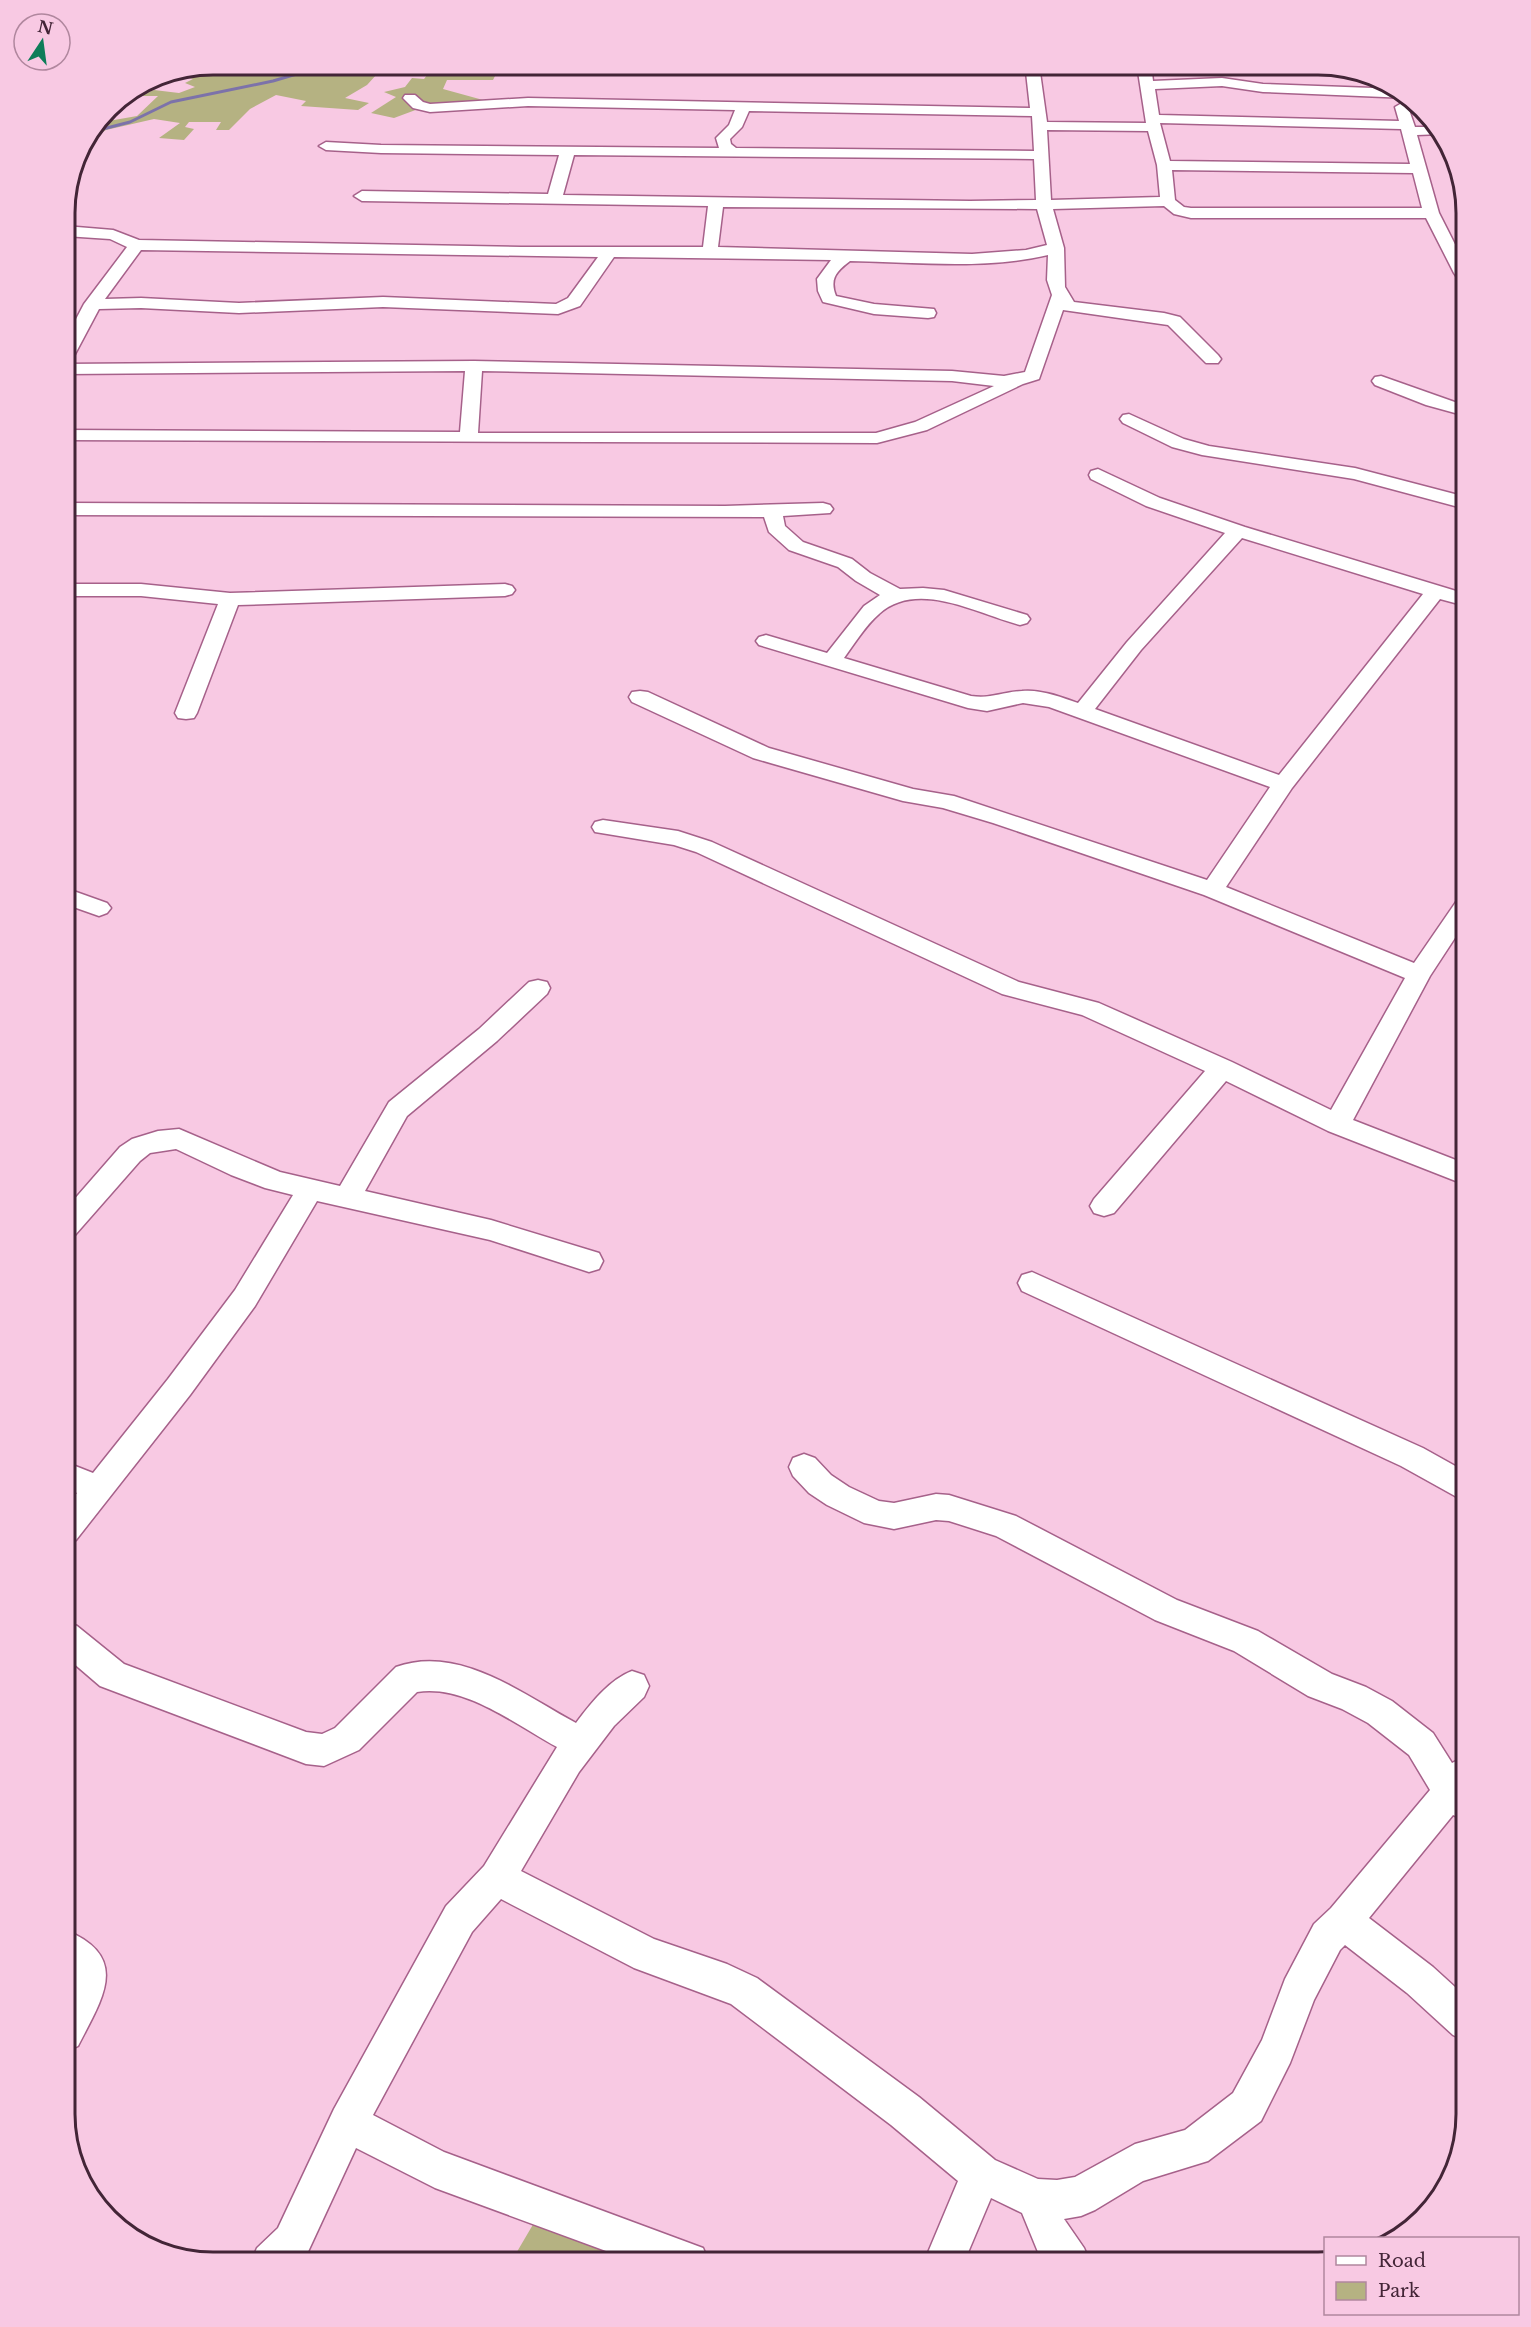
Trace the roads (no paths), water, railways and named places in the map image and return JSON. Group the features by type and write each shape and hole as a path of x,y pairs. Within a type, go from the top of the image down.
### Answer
{"street":[{"path":"1034,75 1044,206 1056,248 1055,285 1059,297 1069,306 1152,315 1174,321 1212,359"},
{"path":"1146,75 1164,165 1168,201 1179,211 1191,213 1431,213"},
{"path":"1149,85 1222,82 1263,88 1383,92"},
{"path":"410,98 418,105 430,108 512,102 739,104 1039,119 1428,130"},
{"path":"732,152 724,146 723,138 735,127 739,104"},
{"path":"1402,104 1431,213 1456,261"},
{"path":"326,146 567,152 1041,155"},
{"path":"554,199 567,152"},
{"path":"1164,165 1419,169"},
{"path":"362,196 1044,206 1065,202 1168,201"},
{"path":"710,252 716,201"},
{"path":"75,232 113,235 137,245 710,252 972,259 1026,255 1056,248"},
{"path":"75,333 113,271 137,245"},
{"path":"92,304 141,303 239,308 383,302 558,309 574,302 609,252"},
{"path":"846,256 832,267 824,278 824,289 829,299 874,309 928,313"},
{"path":"75,435 877,438 921,426 1033,375 1059,297"},
{"path":"75,369 474,366 952,376 1006,381 1023,380"},
{"path":"469,438 474,366"},
{"path":"1381,381 1456,408"},
{"path":"1130,419 1178,443 1208,451 1355,474 1456,500"},
{"path":"1098,475 1153,502 1238,531 1456,597"},
{"path":"75,509 713,512 823,508"},
{"path":"772,510 776,528 796,546 845,563 863,577 896,595"},
{"path":"1082,711 1134,646 1238,531"},
{"path":"75,590 141,590 230,599 505,590"},
{"path":"1212,890 1283,784 1436,591"},
{"path":"831,661 873,609 896,595 915,593 939,595 1020,619"},
{"path":"186,713 230,599"},
{"path":"766,641 968,702 987,705 1033,697 1082,711 1283,784"},
{"path":"640,697 761,753 911,796 957,804 1212,890 1419,974"},
{"path":"603,827 678,838 705,847 1011,988 1090,1009 1223,1068 1337,1124 1456,1171"},
{"path":"75,900 99,908"},
{"path":"1337,1124 1419,974 1456,920"},
{"path":"348,1196 398,1109 488,1035 538,988"},
{"path":"1104,1206 1223,1068"},
{"path":"75,1217 130,1154 141,1146 158,1141 179,1139 241,1168 275,1180 491,1230 588,1261"},
{"path":"75,1518 179,1387 245,1298 311,1188"},
{"path":"1032,1283 1412,1457 1456,1480"},
{"path":"804,1467 820,1484 874,1514 894,1516 936,1507 949,1508 1005,1524 1166,1610 1246,1641 1320,1684 1380,1712 1421,1744 1456,1783"},
{"path":"75,1479 97,1488"},
{"path":"75,1644 112,1675 306,1748 324,1750 347,1739 408,1678 428,1675 466,1680 580,1743"},
{"path":"282,2252 292,2242 348,2123 459,1919 497,1878 580,1743 602,1715 632,1686"},
{"path":"497,1878 647,1954 726,1982 744,1991 905,2111 981,2174 1037,2199 1057,2200 1081,2196 1135,2164 1194,2146 1247,2107 1277,2050 1298,1992 1327,1937 1344,1922 1456,1795"},
{"path":"1344,1922 1420,1980 1456,2012"},
{"path":"75,1953 89,1972 85,1994 75,2013"},
{"path":"348,2123 435,2168 662,2252"},
{"path":"948,2252 981,2174"},
{"path":"1037,2199 1052,2238 1062,2252"}],"waterway":[{"path":"104,129 130,122 171,102 293,75"}]}
